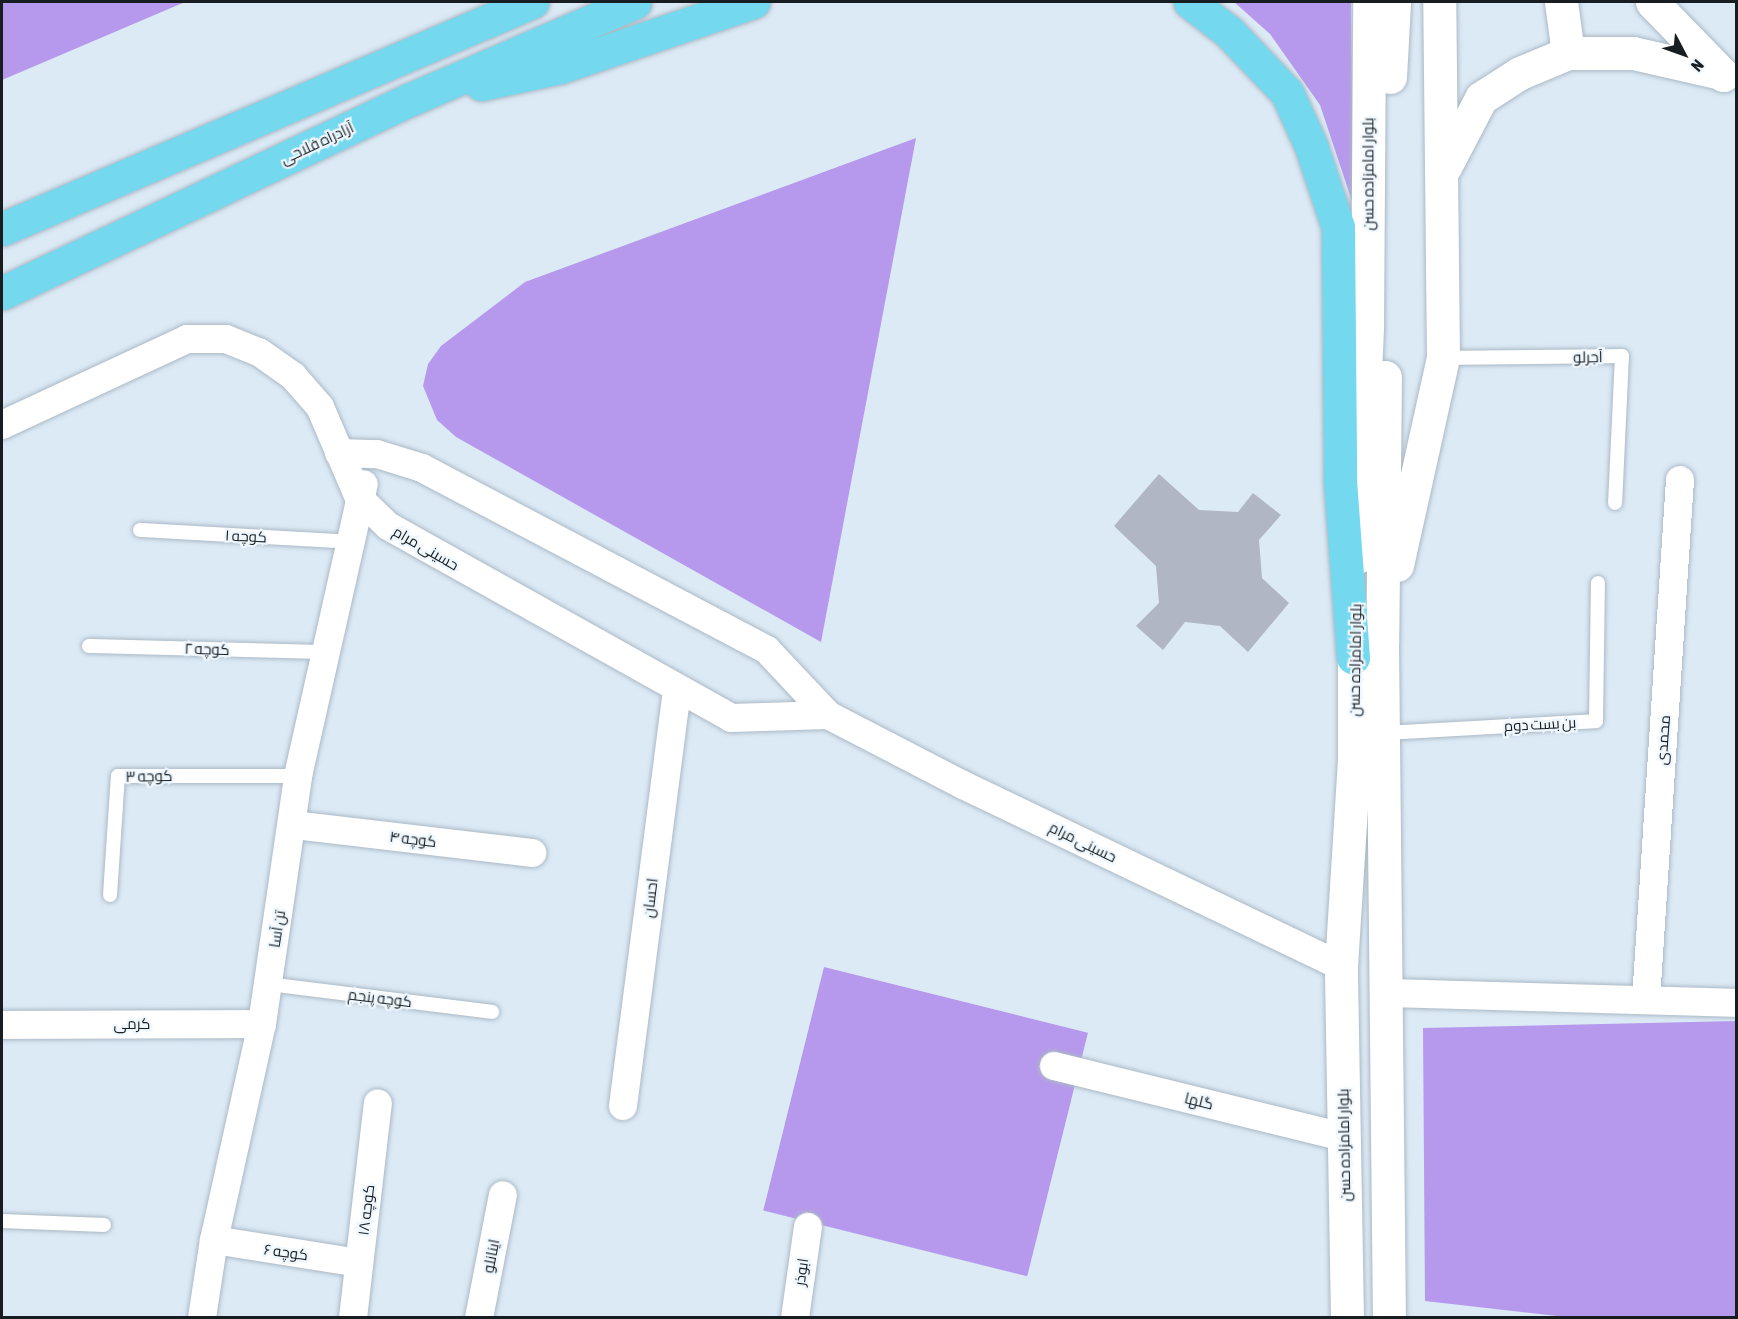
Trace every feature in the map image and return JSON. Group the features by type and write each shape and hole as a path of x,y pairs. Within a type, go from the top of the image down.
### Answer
{"highway":[{"path":"2,229 531,2"},
{"name":"آزادراه فلاحی","path":"2,293 409,100 635,2"},
{"path":"409,100 560,67 753,2"},
{"path":"1190,2 1247,48 1287,93 1311,146 1338,227 1340,480 1353,658"}],"main road":[{"name":"بلوار امامزاده حسن","path":"1347,1317 1341,966 1354,759 1353,658 1367,326 1369,2"},
{"name":"بلوار امامزاده حسن","path":"1389,1317 1383,733 1383,198 1394,2"},
{"path":"1384,612 1443,358 1444,169 1439,2"},
{"path":"1561,2 1568,53"},
{"path":"1652,2 1729,81"},
{"path":"1444,169 1481,98 1520,73 1568,53 1633,53 1729,81"}],"street":[{"path":"2,425 187,339 226,339 259,352 293,376 320,407 339,453"},
{"name":"حسینی مرام","path":"828,715 731,718 677,690 388,526 359,498 339,453 376,454 422,468 767,650 828,715 963,784 1341,966"},
{"name":"تن آسا","path":"202,1317 214,1240 262,1024 294,825 298,776 352,542 359,498 376,454"},
{"name":"محمدی","path":"1646,1000 1680,480"},
{"name":"احسان","path":"623,1106 677,690"},
{"name":"کوچه ۴","path":"294,825 532,853"},
{"path":"1386,993 1736,1003"},
{"name":"کرمی","path":"2,1025 262,1024"},
{"name":"گلها","path":"1054,1066 1344,1137"},
{"name":"کوچه ۱۸","path":"353,1317 378,1104"},
{"name":"اینانلو","path":"479,1317 503,1195"},
{"name":"ابوذر","path":"795,1317 808,1227"},
{"name":"کوچه ۶","path":"214,1240 359,1263"}],"lane":[{"name":"آجرلو","path":"1443,358 1622,356 1615,503"},
{"name":"کوچه ۱","path":"140,530 352,542"},
{"name":"بن بست دوم","path":"1383,733 1596,721 1598,583"},
{"name":"کوچه ۲","path":"89,646 326,652"},
{"name":"کوچه ۳","path":"110,895 118,776 298,776"},
{"name":"کوچه پنجم","path":"268,984 492,1012"},
{"path":"2,1221 104,1225"}],"shaded area":[{"path":"2,2 185,2 2,80"},
{"path":"1234,2 1351,2 1353,204 1320,105 1270,34"},
{"path":"916,138 821,642 456,437 437,420 423,386 428,364 441,346 525,282"},
{"path":"824,967 1088,1033 1027,1276 763,1211"},
{"path":"1736,1021 1736,1317 1575,1318 1425,1301 1423,1028"}],"building":[{"path":"1159,474 1199,510 1238,512 1253,493 1281,515 1259,540 1262,578 1289,603 1248,652 1220,626 1185,622 1163,650 1136,626 1159,603 1156,566 1114,526"}]}
